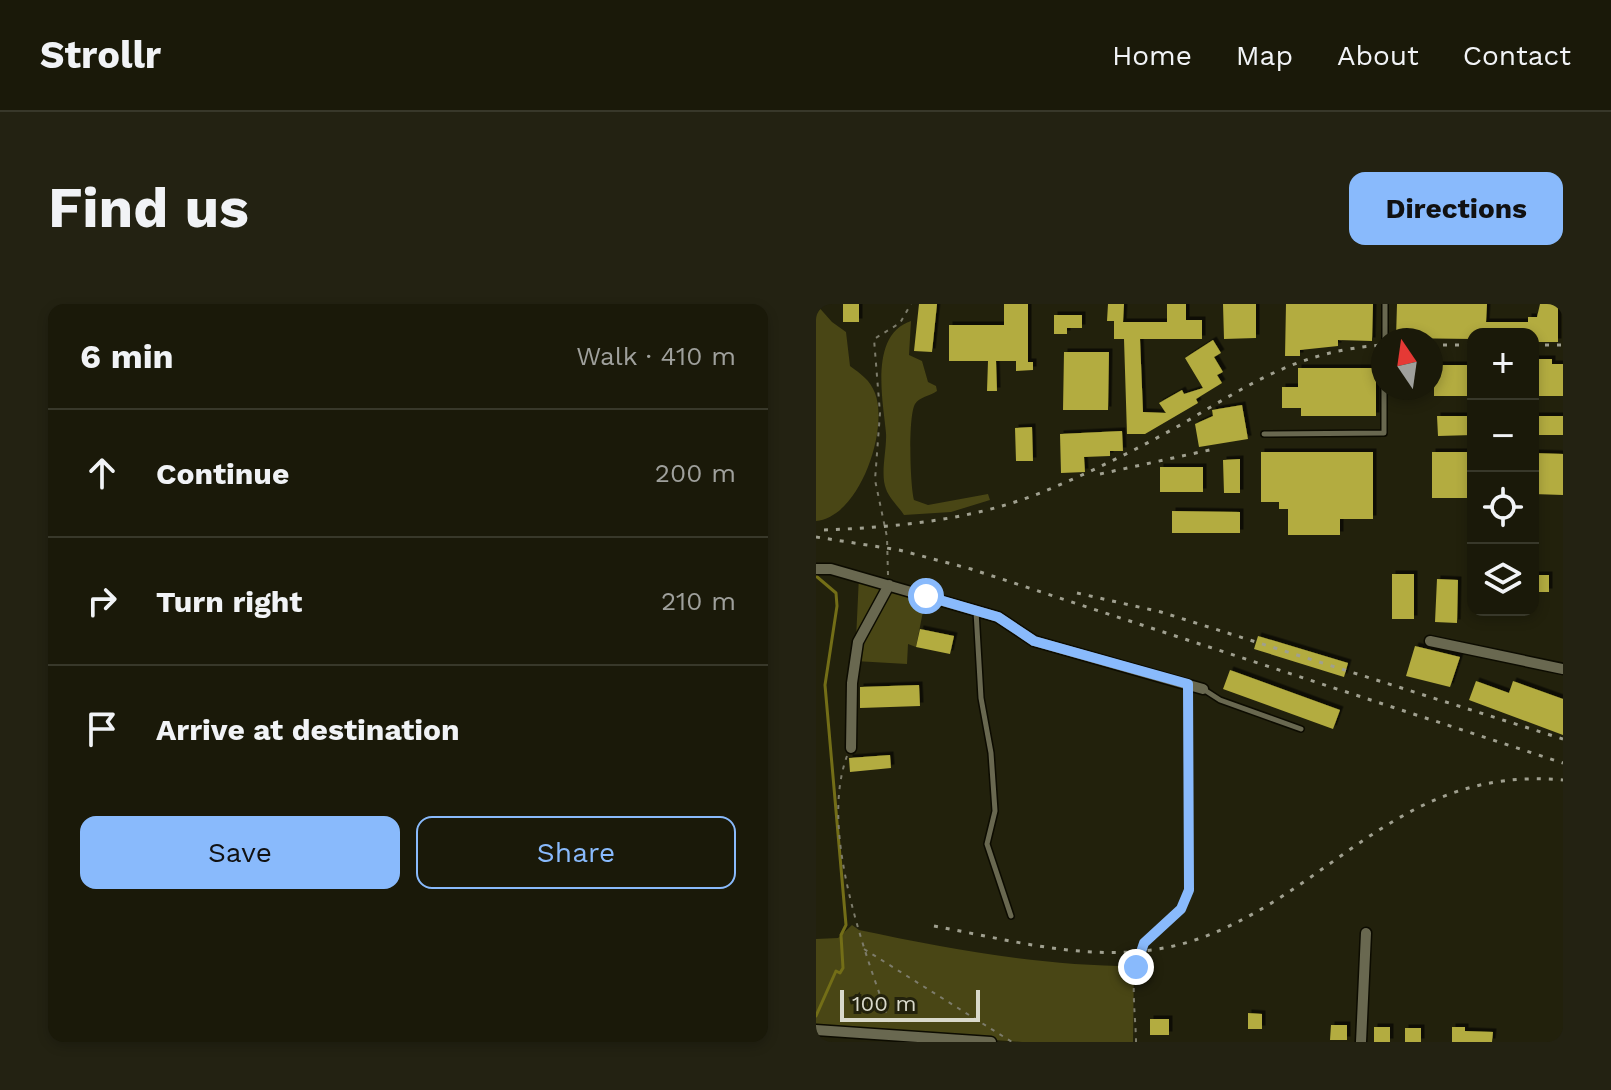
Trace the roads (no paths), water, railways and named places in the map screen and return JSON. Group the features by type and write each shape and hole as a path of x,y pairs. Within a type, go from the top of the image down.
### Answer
{"street":[{"path":"816,569 831,569 998,617 1034,641 1203,689"},
{"path":"851,748 852,683 858,642 889,585"},
{"path":"1430,641 1563,669"},
{"path":"1361,1042 1366,933"},
{"path":"816,1030 896,1040 991,1042"}],"lane":[{"path":"1385,304 1385,328"},
{"path":"1264,434 1384,433 1384,400"},
{"path":"976,611 979,685 991,753 995,811 987,844 1011,916"},
{"path":"1203,689 1220,700 1301,729"}],"waterway":[{"path":"816,576 836,593 837,606 825,685 846,925 841,935 843,968 840,973 836,971 816,1016"}],"railway":[{"path":"1443,345 1467,345"},
{"path":"1539,345 1563,345"},
{"path":"824,530 936,520 1018,501 1131,451 1277,371 1326,354 1371,346"},
{"path":"1100,474 1214,449"},
{"path":"816,537 899,550 971,569 1563,763"},
{"path":"1077,593 1161,612 1563,739"},
{"path":"934,926 1066,950 1133,952 1166,948 1198,939 1246,918 1411,811 1456,792 1506,781 1563,780"}]}
